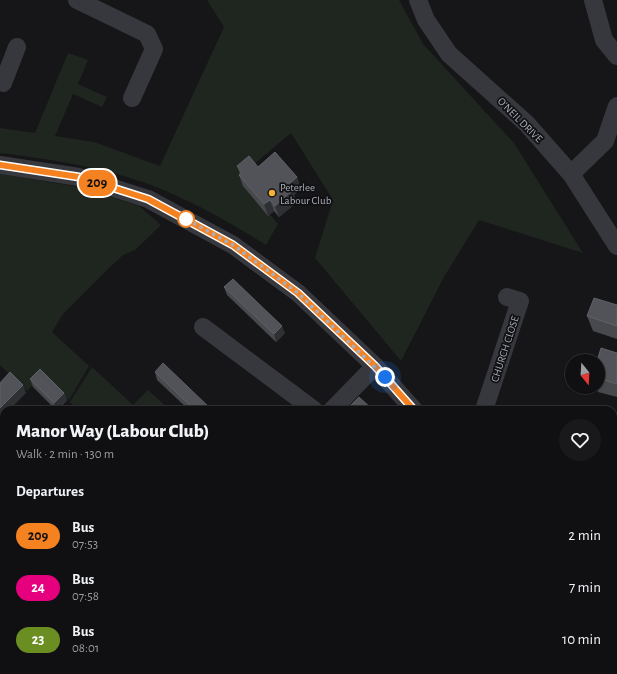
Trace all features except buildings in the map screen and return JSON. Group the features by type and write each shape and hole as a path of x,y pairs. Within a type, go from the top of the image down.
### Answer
{"street":[{"name":"O'NEIL DRIVE","path":"418,0 426,20 449,54 527,124 571,174 617,246"},
{"path":"593,0 604,40 617,56"},
{"path":"81,1 147,34 154,49 132,98"},
{"path":"0,82 3,83 17,48"},
{"path":"571,174 605,141 617,106"},
{"path":"0,165 79,177 148,199 233,245 298,293 375,366 410,406"},
{"name":"CHURCH CLOSE","path":"485,406 520,301 507,297"},
{"path":"203,327 309,406"},
{"path":"336,406 375,366"}],"shaded area":[{"path":"207,0 399,0 423,44 514,143 583,253 479,220 444,277 401,361 315,258 333,200 291,133 239,177 278,224 266,245 205,209 146,183 85,166 0,153 0,128 35,133 68,53 88,60 78,84 107,97 102,107 73,94 55,136 94,142 160,166 224,27"},
{"path":"0,174 79,187 139,206 161,225 135,250 123,255 109,268 63,314 52,332 89,366 69,400 44,374 27,391 0,365"},
{"path":"92,367 133,405 148,390 166,406 74,406 70,402"}],"bus line":[{"name":"209","path":"0,165 79,177 148,199 233,245 298,293 375,366 410,406"}],"place":[{"name":"Peterlee Labour Club","path":"272,193"}],"route":[{"path":"186,219 184,218 233,245 298,293 385,377"}]}
